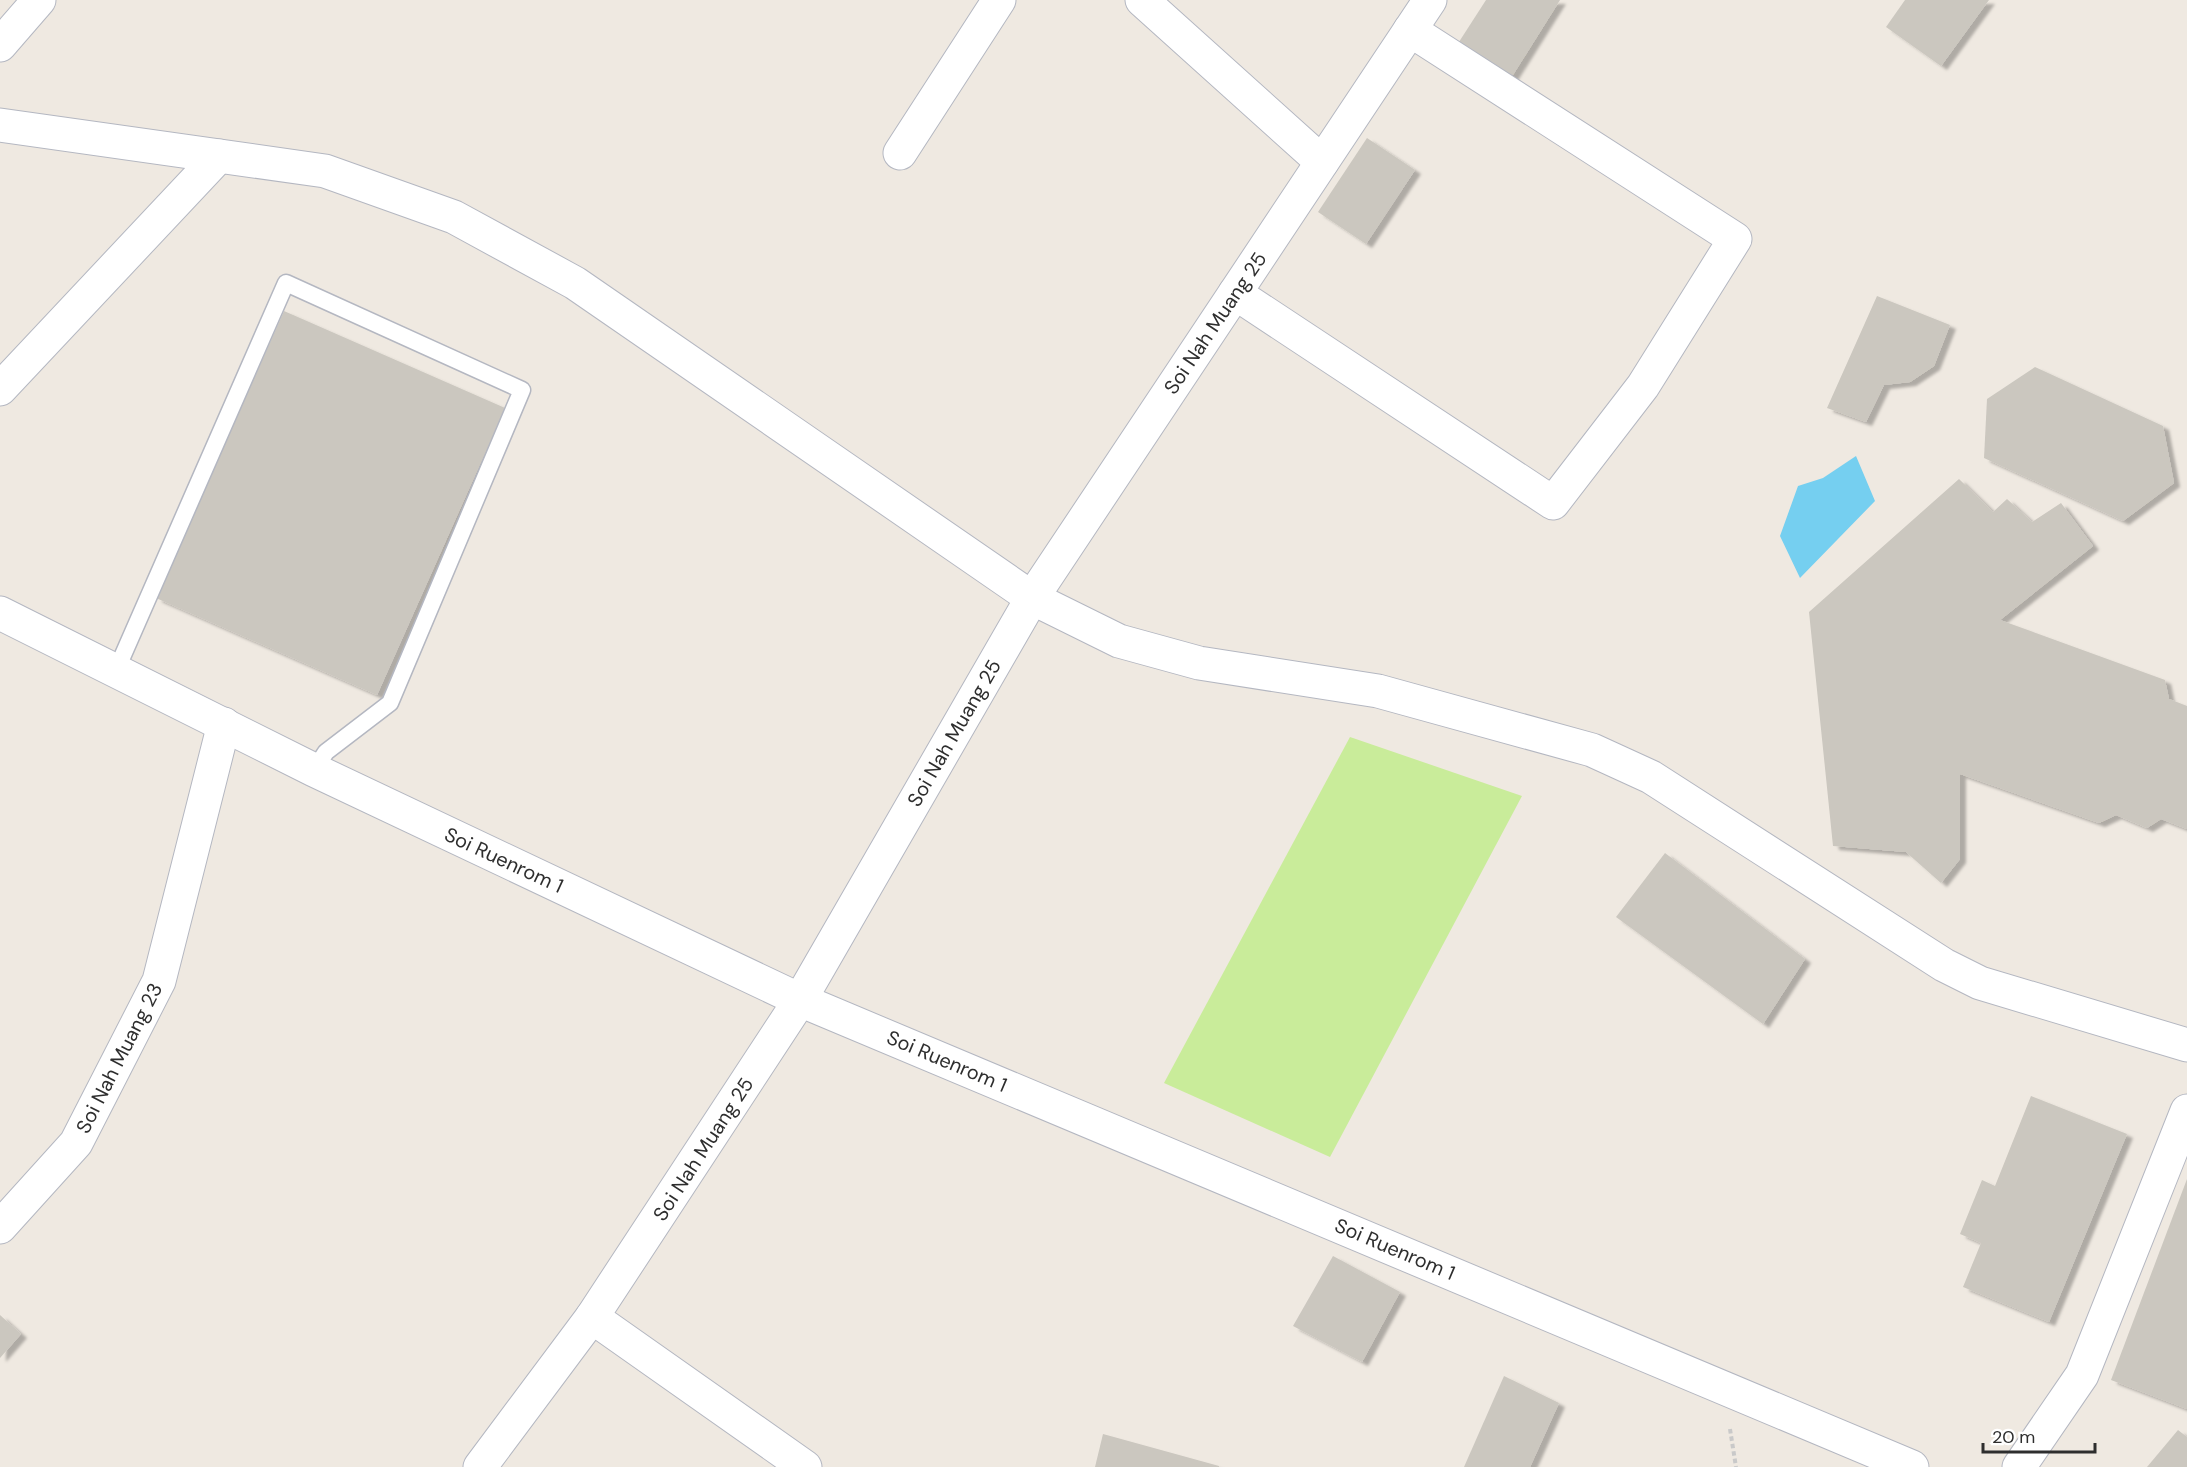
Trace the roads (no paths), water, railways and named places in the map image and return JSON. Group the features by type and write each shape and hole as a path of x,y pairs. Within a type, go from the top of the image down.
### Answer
{"street":[{"path":"0,45 39,0"},
{"path":"900,153 999,0"},
{"path":"1142,0 1322,162"},
{"name":"Soi Nah Muang 25","path":"480,1467 592,1317 800,1000 1032,598 1430,0"},
{"path":"1234,293 1553,503 1642,386 1735,239 1410,30"},
{"path":"0,125 325,171 454,217 575,283 1032,598 1119,641 1199,663 1377,691 1592,750 1651,777 1944,965 1980,983 2187,1045"},
{"path":"0,389 219,156"},
{"name":"Soi Ruenrom 1","path":"0,613 314,770 800,1000 1912,1467"},
{"name":"Soi Nah Muang 23","path":"0,1227 76,1143 159,981 224,724"},
{"path":"2019,1467 2082,1375 2187,1111"},
{"path":"592,1317 805,1467"}],"lane":[{"path":"116,671 286,283 522,390 390,703 326,752 314,770"}],"water":[{"path":"1856,456 1875,501 1800,578 1780,536 1798,486 1823,478"}]}
